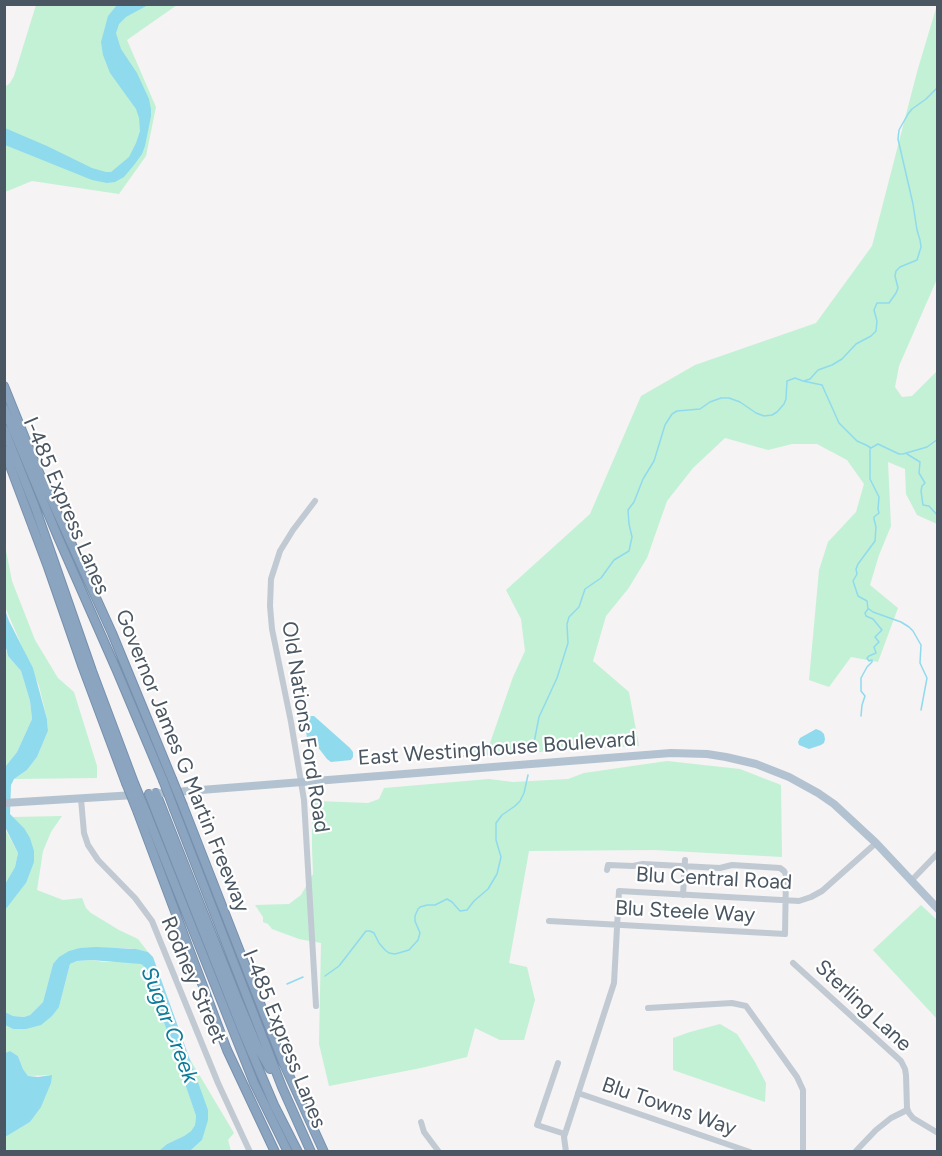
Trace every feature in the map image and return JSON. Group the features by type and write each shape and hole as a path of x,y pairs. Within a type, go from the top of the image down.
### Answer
{"highway":[{"name":"Governor James G Martin Freeway","path":"4,386 37,468 134,685 178,808 283,1062 324,1152"},
{"name":"I-485 Express Lanes","path":"4,408 117,671 167,779"},
{"name":"I-485 Express Lanes","path":"4,429 35,507 130,783"},
{"path":"4,450 83,668 142,812 227,1050 275,1152"},
{"path":"88,580 117,671"},
{"path":"153,794 245,1018 260,1052 282,1087"},
{"path":"153,794 243,1032 274,1106 298,1152"},
{"name":"I-485 Express Lanes","path":"178,808 282,1087 311,1152"},
{"name":"I-485 Express Lanes","path":"142,812 254,1083 288,1152"},
{"path":"227,1050 254,1083"}],"main road":[{"name":"East Westinghouse Boulevard","path":"4,803 153,794 671,753 707,754 746,762 789,777 834,804 876,843 938,909"}],"street":[{"name":"Old Nations Ford Road","path":"315,501 280,551 273,573 270,614 291,722 307,832 316,1006"},
{"name":"Rodney Street","path":"81,799 84,833 88,845 98,860 135,898 152,921 218,1083 250,1152"},
{"name":"Blu Central Road","path":"566,1152 564,1137 614,982 619,891 799,901 822,891 876,843"},
{"path":"911,881 938,852"},
{"path":"607,870 608,865 685,863 720,868 732,865 780,868 786,875 785,901"},
{"path":"683,895 685,863"},
{"name":"Blu Steele Way","path":"549,921 785,934 785,901"},
{"name":"Sterling Lane","path":"793,963 901,1061 906,1075 907,1110"},
{"path":"648,1008 732,1003 746,1006 801,1084 804,1095 803,1152"},
{"path":"558,1063 537,1125 565,1134"},
{"name":"Blu Towns Way","path":"578,1094 750,1152"},
{"path":"855,1152 876,1130 891,1118 907,1110 912,1118 938,1133"},
{"path":"421,1122 424,1132 439,1152"}],"green space":[{"path":"36,5 177,5 127,40 156,107 146,156 119,194 32,181 5,192 5,87 14,76"},
{"path":"937,5 937,279 899,366 895,387 902,397 912,396 937,371 937,524 917,515 906,494 905,469 888,462 891,526 870,585 898,608 878,662 851,657 829,687 809,680 819,570 828,542 856,512 864,484 847,460 817,444 792,444 768,450 725,438 693,468 667,501 647,558 628,589 606,616 593,661 629,692 639,746 458,757 490,743 513,677 525,651 521,619 506,590 590,514 641,396 695,365 816,323 872,246 917,72"},
{"path":"4,540 12,581 35,640 58,678 74,692 97,766 97,778 14,779 27,770 37,757 48,731 39,686 5,607"},
{"path":"4,644 8,656 21,671 30,701 32,719 17,752 5,767"},
{"path":"667,761 740,769 781,785 782,857 654,850 529,851 509,963 527,967 535,1000 524,1040 500,1040 475,1028 467,1057 329,1086 319,1044 321,943 299,939 272,929 263,922 263,917 255,905 289,904 301,895 313,874 312,804 318,801 368,803 379,799 384,788 489,779 513,782 568,779 584,773"},
{"path":"62,816 51,832 43,851 37,890 63,900 82,898 91,913 138,939 148,952 129,948 80,948 53,964 43,1002 30,1015 13,1016 5,1012 4,910 26,883 24,828 12,817"},
{"path":"4,827 18,853 15,867 5,884"},
{"path":"921,905 937,920 937,1019 873,950"},
{"path":"91,960 141,963 145,967 196,1116 195,1125 191,1131 167,1144 159,1152 5,1151 4,1137 30,1122 51,1075 28,1076 18,1056 10,1051 5,1053 5,1025 13,1029 59,1007 70,964"},
{"path":"720,1024 737,1034 755,1062 766,1083 765,1102 673,1070 673,1038"},
{"path":"188,1056 234,1133 228,1140 231,1151 190,1151 202,1140"}],"water":[{"path":"117,5 148,5 126,17 119,24 116,33 121,49 137,73 149,99 151,109 145,146 134,165 124,177 107,183 92,180 5,145 5,128 92,168 106,172 111,172 129,157 140,131 139,118 136,109 110,73 101,42 108,16"},
{"path":"4,607 33,668 47,719 48,731 37,757 27,770 14,779 11,785 10,814 30,838 34,851 34,862 26,883 5,910 5,884 15,867 18,853 5,827 5,767 17,752 32,719 30,701 21,671 8,656 5,644"},
{"path":"304,716 314,716 350,748 353,752 351,760 331,762 327,759 307,738"},
{"path":"816,729 824,734 824,743 809,749 799,745 800,738"},
{"name":"Sugar Creek","path":"80,948 136,949 148,952 153,957 208,1110 208,1120 202,1140 190,1151 159,1151 191,1131 195,1125 196,1116 145,967 141,964 91,960 70,964 59,1007 52,1016 41,1025 26,1029 13,1029 5,1025 5,1012 13,1016 24,1017 30,1015 43,1002 53,964 59,957"},
{"path":"10,1051 18,1056 28,1076 52,1075 41,1107 30,1122 5,1137 5,1053"}],"waterway":[{"path":"804,381 810,379 818,370 842,359 856,344 876,331 877,321 874,310 877,303 889,303 898,288 896,271 917,260 921,247 898,139 899,130 912,109 938,87"},
{"path":"532,753 539,717 557,678 568,643 569,617 579,607 585,589 601,578 614,560 629,551 632,537 628,510 654,461 665,425 672,414 677,411 700,409 710,402 729,398 740,402 756,413 764,416 772,415 784,404 787,381 795,378 822,385 839,423 857,441 871,448"},
{"path":"871,448 878,444 903,454 927,447 938,439"},
{"path":"861,716 865,696 861,691 861,678 872,662 867,658 876,653 874,647 879,642 875,637 882,630 873,619 866,616 867,601 858,596 853,581 857,574 858,564 875,541 874,517 879,513 879,497 870,479 870,449"},
{"path":"907,454 920,462 919,473 925,483 921,491 923,505 929,506 938,516"},
{"path":"869,609 909,627 921,645 920,663 927,678 921,710"},
{"path":"325,976 339,966 366,931 374,933 385,950 395,954 409,950 418,940 420,933 415,916 420,907 435,905 447,899 460,911 467,910 488,889 497,874 501,857 496,840 496,823 502,815 520,801 528,775"},
{"path":"287,984 303,977"}]}
